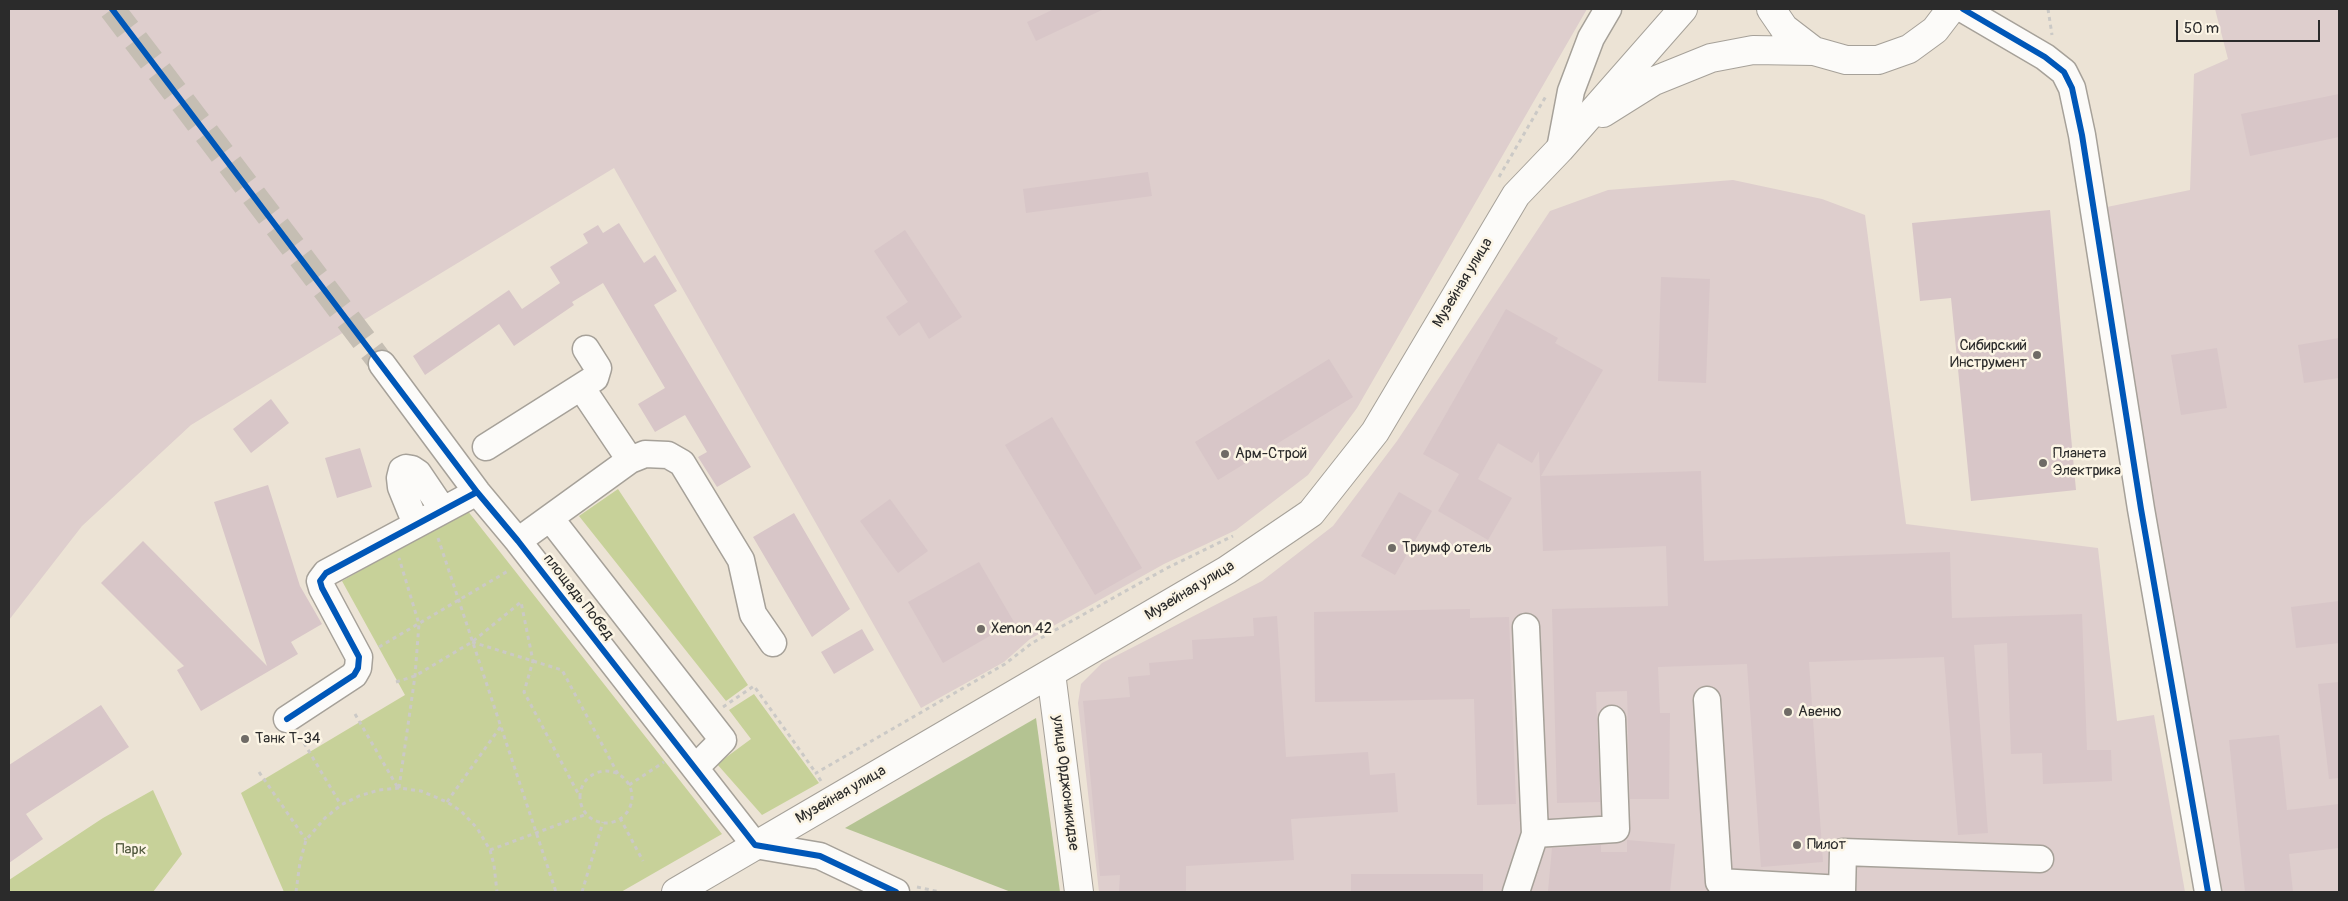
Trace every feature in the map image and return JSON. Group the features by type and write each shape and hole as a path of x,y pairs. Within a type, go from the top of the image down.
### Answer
{"main road":[{"path":"1563,145 1683,9"},
{"path":"1771,9 1784,28 1814,51"},
{"path":"1563,145 1616,104 1646,86 1710,58 1753,50 1814,51 1846,60 1878,60 1909,49 1935,30 1951,9"},
{"name":"Музейная улица","path":"676,892 1228,570 1312,513 1375,432 1516,195 1563,145"},
{"name":"улица Орджоникидзе","path":"1051,674 1079,892"}],"street":[{"path":"1563,145 1571,91 1591,38 1608,9"},
{"path":"1964,9 2045,57 2064,72 2074,95 2141,509 2208,892"},
{"path":"486,447 581,387 598,374 598,368 586,350"},
{"name":"площадь Побед","path":"382,364 477,492 518,541 755,845"},
{"path":"581,387 630,460"},
{"path":"518,541 630,460 656,453 668,455 682,463 741,560 753,614 774,643"},
{"path":"287,719 354,675 358,668 359,658 322,588 320,581 326,572 477,492"},
{"path":"550,518 723,740 695,768"},
{"path":"1516,892 1535,834 1526,627"},
{"path":"1707,700 1719,882 1842,890 1843,852 2040,859"},
{"path":"1535,834 1616,829 1612,719"},
{"path":"755,845 820,856 904,888"}],"path":[{"path":"1498,179 1547,94"},
{"path":"430,517 556,892"},
{"path":"834,799 816,773 1006,664 1032,642 1167,568 1238,534"},
{"path":"393,536 419,624 415,676 399,788"},
{"path":"359,658 508,571"},
{"path":"396,682 415,676 472,642 521,602 532,660 524,692 580,797 582,806 587,814 603,822 620,818 628,810 632,795 629,785 618,774 562,670 532,660 472,642"},
{"path":"355,714 399,788"},
{"path":"446,802 501,726"},
{"path":"304,743 341,805"},
{"path":"580,797 582,788 590,776 604,771 618,774"},
{"path":"259,772 306,840"},
{"path":"296,892 300,862 306,840 325,818 341,805 359,796 379,790 399,788 421,791 461,811 477,828 490,850 497,892"},
{"path":"490,850 587,814"},
{"path":"620,818 643,861"},
{"path":"582,892 603,822"},
{"path":"904,888 940,892"}],"shaded area":[{"path":"9,9 1587,9 1357,408 1308,475 1236,530 1164,564 1030,639 1004,662 921,708 614,168 191,425 82,526 9,620"},
{"path":"2215,9 2339,9 2339,892 2219,892 2102,208 2190,190 2194,74 2228,59"},
{"path":"1733,180 1822,199 1865,215 1906,524 2098,548 2117,721 2154,715 2185,892 1099,892 1078,703 1081,684 1102,663 1262,581 1333,526 1397,441 1550,211 1608,190"}],"green space":[{"path":"618,489 748,685 726,701 579,516"},
{"path":"467,510 722,834 621,892 284,892 241,793 405,695 342,581"},
{"path":"754,694 819,783 762,815 717,764 751,739 729,710"},
{"path":"1036,718 1060,892 1011,892 845,828"},
{"name":"Парк","path":"153,790 182,854 153,892 9,892 9,880 103,818"}],"building":[{"path":"1054,9 1104,9 1036,41 1027,22"},
{"path":"2339,94 2339,137 2250,156 2241,114"},
{"path":"1148,172 1152,196 1026,213 1023,189"},
{"path":"2050,210 2076,490 1971,501 1951,298 1920,301 1912,223"},
{"path":"619,223 644,263 655,255 677,291 654,305 751,467 717,487 698,457 707,452 685,415 655,432 638,404 665,388 603,283 572,302 574,305 514,346 499,324 425,375 413,356 509,290 522,309 560,283 550,267 588,243 583,234 598,225 603,233"},
{"path":"905,230 962,317 929,339 919,322 899,336 886,317 908,302 874,251"},
{"path":"1661,277 1710,279 1706,383 1658,381"},
{"path":"1506,309 1558,338 1555,343 1603,370 1541,476 1701,471 1704,561 1950,552 1952,618 2082,614 2087,750 2111,750 2112,781 2043,784 2042,753 2011,754 2007,643 1974,645 1988,833 1958,835 1944,657 1809,662 1823,862 1761,867 1747,664 1658,667 1660,713 1670,713 1669,799 1630,799 1627,691 1596,692 1600,802 1557,803 1552,609 1668,606 1666,546 1543,551 1539,451 1532,463 1498,443 1478,479 1512,498 1488,540 1438,511 1459,474 1423,454"},
{"path":"2339,338 2339,378 2304,383 2298,345"},
{"path":"2217,348 2227,408 2181,415 2171,355"},
{"path":"1329,359 1353,397 1218,480 1195,442"},
{"path":"271,399 289,423 251,453 233,429"},
{"path":"1052,417 1142,568 1095,595 1005,445"},
{"path":"360,448 372,487 337,498 325,458"},
{"path":"268,485 300,586 322,624 291,642 298,654 201,711 177,670 184,666 101,583 143,541 267,666 214,502"},
{"path":"1399,492 1432,511 1395,575 1361,556"},
{"path":"890,499 928,551 898,573 860,521"},
{"path":"794,513 850,609 812,637 753,537"},
{"path":"979,562 1014,622 943,663 908,602"},
{"path":"2339,601 2339,643 2296,648 2291,607"},
{"path":"1470,609 1470,618 1509,617 1516,804 1477,805 1474,699 1315,702 1314,612"},
{"path":"1277,616 1286,757 1368,752 1370,775 1395,773 1398,812 1291,819 1294,860 1186,866 1186,892 1119,892 1120,875 1100,876 1083,701 1130,697 1128,677 1150,675 1149,663 1193,659 1192,640 1254,636 1253,618"},
{"path":"862,629 874,650 834,674 821,652"},
{"path":"2339,682 2339,778 2329,779 2318,684"},
{"path":"101,705 129,747 26,814 43,839 9,863 9,765"},
{"path":"2279,735 2287,810 2339,804 2339,848 2289,854 2293,892 2245,892 2229,740"},
{"path":"1627,840 1675,844 1670,892 1548,891 1552,848 1601,845 1601,852 1627,852"},
{"path":"1351,874 1483,874 1483,892 1351,892"}],"tunnel":[{"path":"112,9 382,364"}],"cycle path":[{"path":"112,9 477,492 518,541 755,845 820,856 896,892"},
{"path":"1963,9 2045,57 2064,72 2072,88 2082,135 2141,509 2208,892"},
{"path":"287,719 354,675 358,668 359,657 322,588 320,581 326,573 477,492"}],"place":[{"name":"Сибирский Инструмент","path":"2037,355"},
{"name":"Арм-Строй","path":"1225,454"},
{"name":"Планета Электрика","path":"2043,463"},
{"name":"Триумф отель","path":"1392,548"},
{"name":"Xenon 42","path":"981,629"},
{"name":"Авеню","path":"1788,712"},
{"name":"Танк Т-34","path":"245,739"},
{"name":"Пилот","path":"1797,845"}]}
